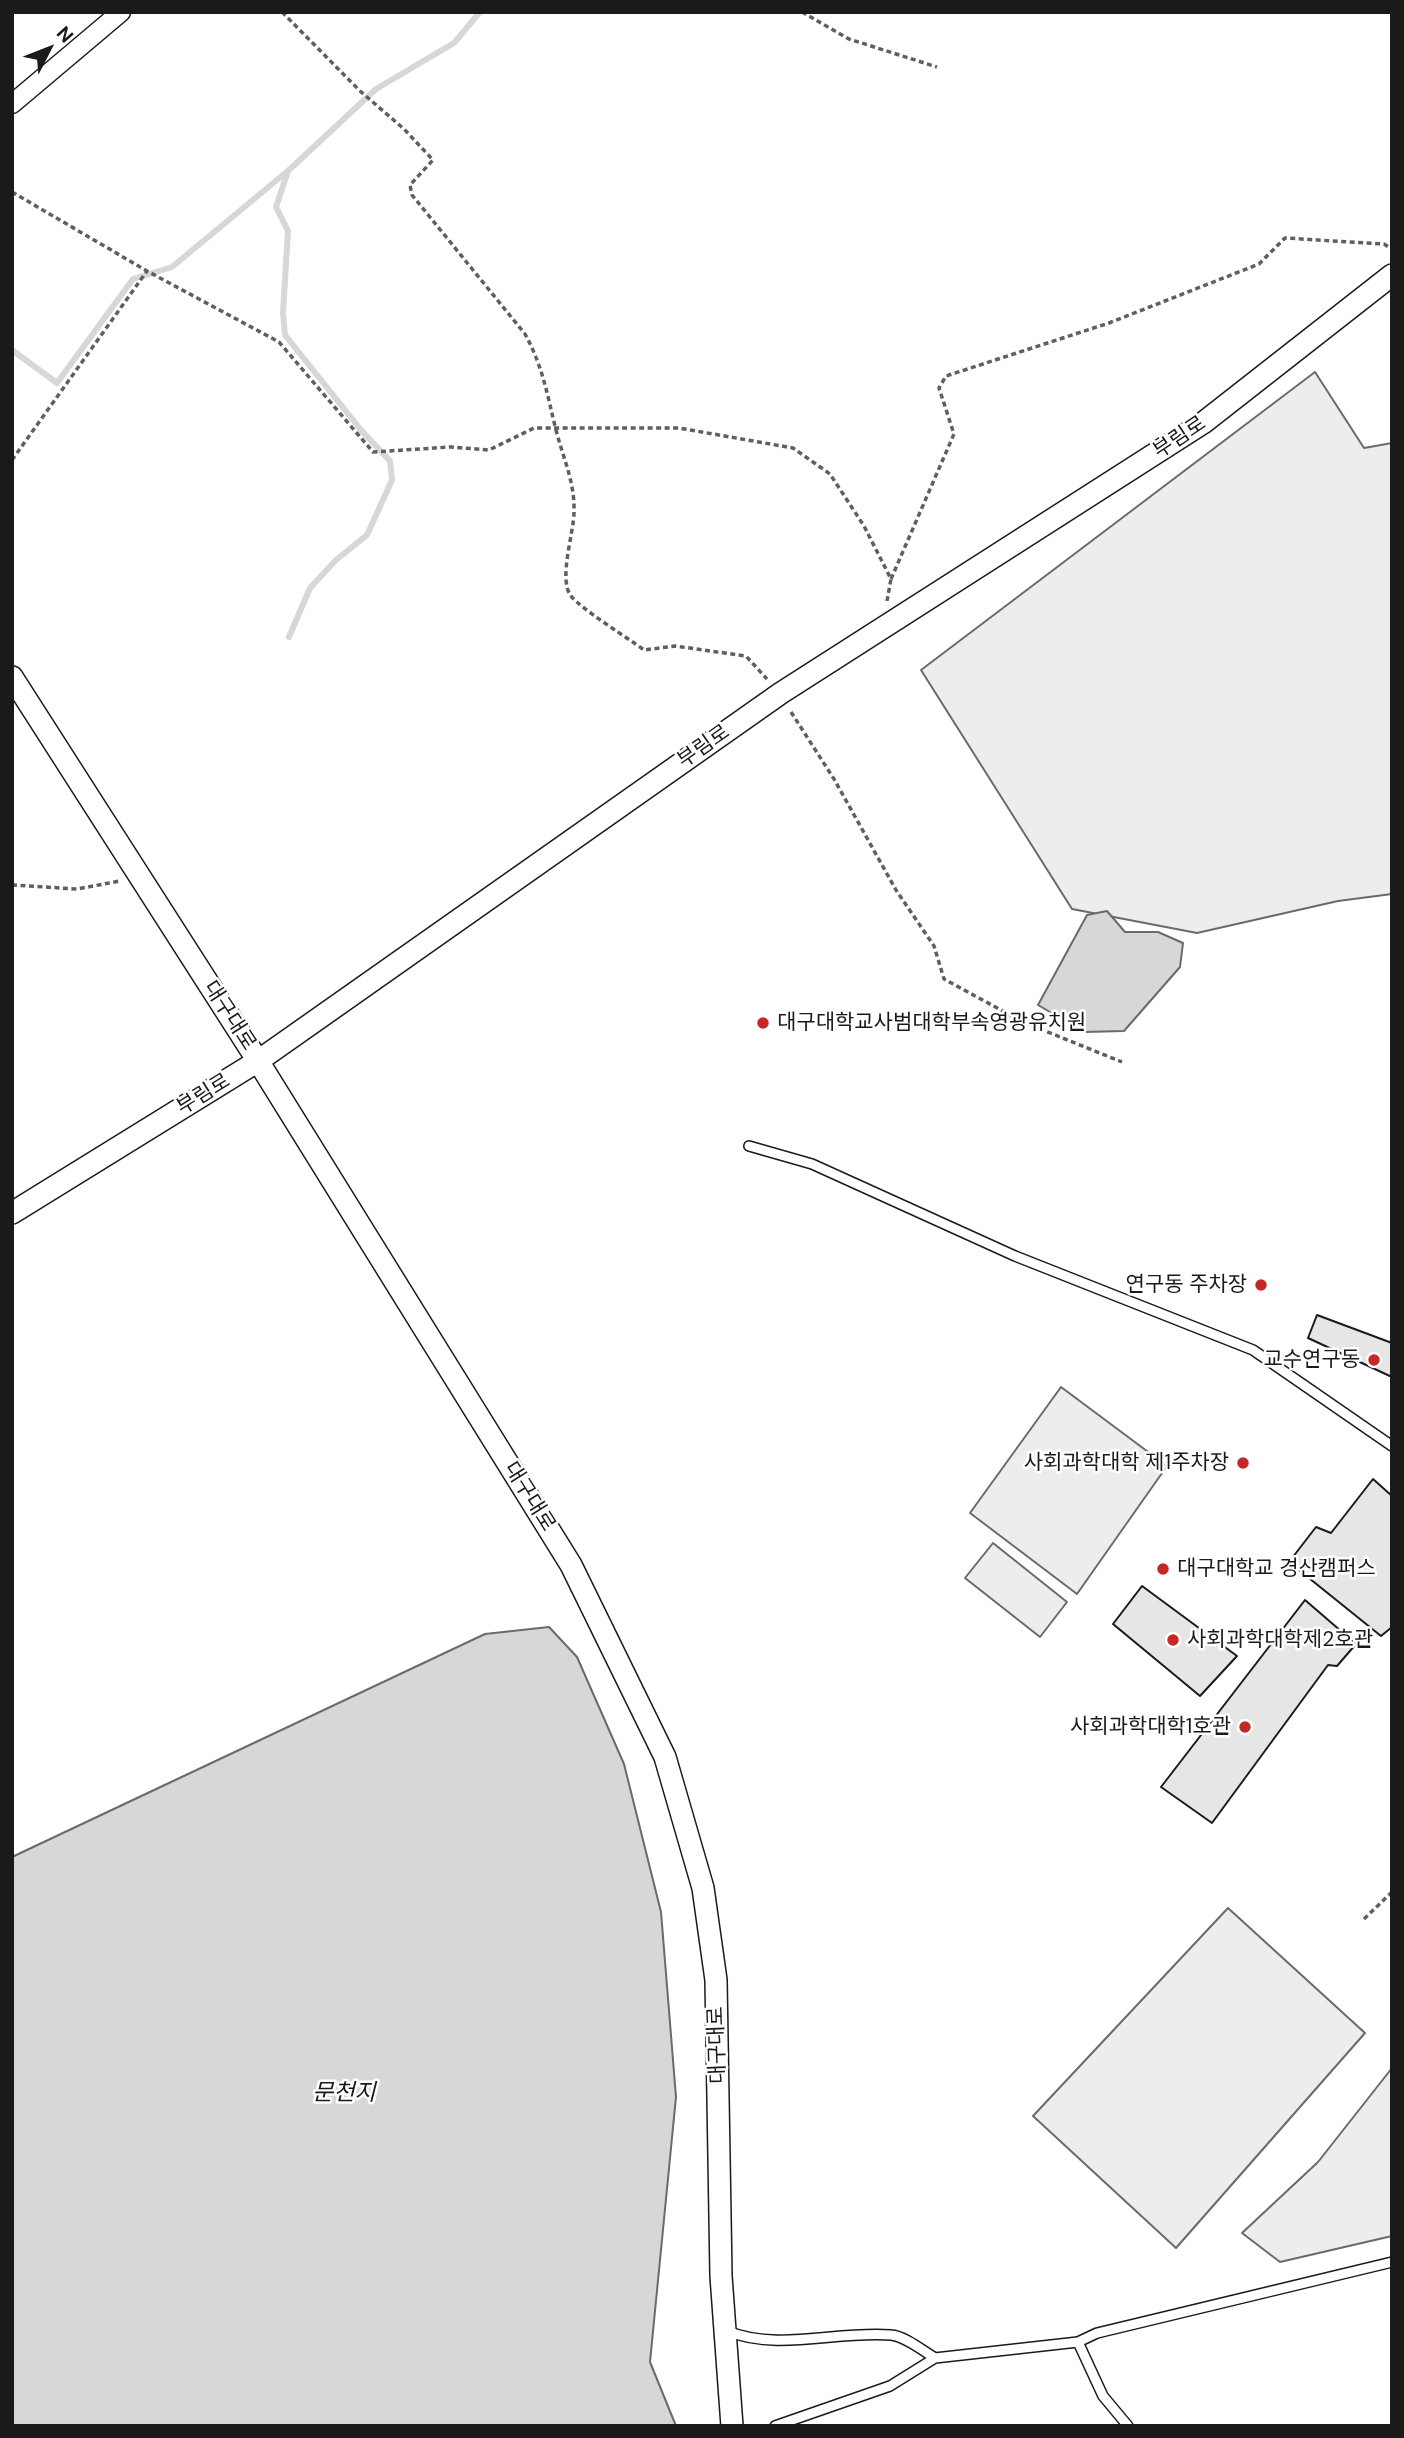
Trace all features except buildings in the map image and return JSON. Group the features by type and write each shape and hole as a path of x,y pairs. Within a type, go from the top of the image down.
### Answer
{"street":[{"path":"12,104 121,12"},
{"name":"부림로","path":"12,1213 258,1061 781,693 1203,423 1392,275"},
{"name":"대구대로","path":"12,677 258,1061 571,1565 665,1757 703,1888 716,1980 723,2330 732,2426"}],"lane":[{"path":"750,1146 812,1164 1015,1256 1253,1350 1392,1447"},
{"path":"775,2426 890,2386 935,2358 1078,2342 1097,2333 1392,2262"},
{"path":"723,2330 739,2336 797,2340 894,2335 935,2358"},
{"path":"1078,2342 1103,2396 1128,2426"}],"path":[{"path":"282,12 433,160 410,185 412,195 525,334 549,391 556,429 572,479 574,513 566,580 570,596 644,650 675,646 746,656 768,681"},
{"path":"802,12 849,39 937,67"},
{"path":"12,191 147,271 279,342 373,452 450,447 489,450 534,428 679,428 793,448 830,474 864,526 891,579"},
{"path":"881,631 891,579 954,434 939,388 946,376 1109,323 1259,264 1285,238 1384,244 1392,249"},
{"path":"12,460 147,271"},
{"path":"791,712 834,779 896,890 933,946 944,979 1023,1022 1122,1062"},
{"path":"12,885 77,889 139,877"},
{"path":"1364,1919 1392,1892"}],"shaded area":[{"path":"1315,372 1364,448 1392,443 1392,894 1338,901 1197,933 1072,909 921,670"},
{"path":"1061,1387 1167,1466 1077,1594 970,1513"},
{"path":"993,1543 1067,1602 1040,1637 965,1578"},
{"path":"1228,1908 1365,2033 1176,2248 1033,2116"},
{"path":"1392,2068 1392,2236 1280,2262 1242,2233 1318,2162"}],"water":[{"path":"1107,911 1125,932 1158,932 1183,943 1180,967 1124,1031 1084,1032 1038,1005 1087,915"},
{"name":"문천지","path":"549,1627 577,1657 624,1764 661,1912 676,2097 650,2362 676,2426 12,2426 12,1857 485,1634"}],"waterway":[{"path":"12,350 57,383 133,279 172,267 289,170 376,89 454,43 480,12"},
{"path":"288,171 276,207 288,231 283,313 285,335 361,430 390,461 392,480 367,535 336,560 310,588 289,637"}],"place":[{"name":"대구대학교사범대학부속영광유치원","path":"763,1023"},
{"name":"연구동 주차장","path":"1261,1285"},
{"name":"교수연구동","path":"1374,1360"},
{"name":"사회과학대학 제1주차장","path":"1243,1463"},
{"name":"대구대학교 경산캠퍼스","path":"1163,1569"},
{"name":"사회과학대학제2호관","path":"1173,1640"},
{"name":"사회과학대학1호관","path":"1245,1727"}]}
